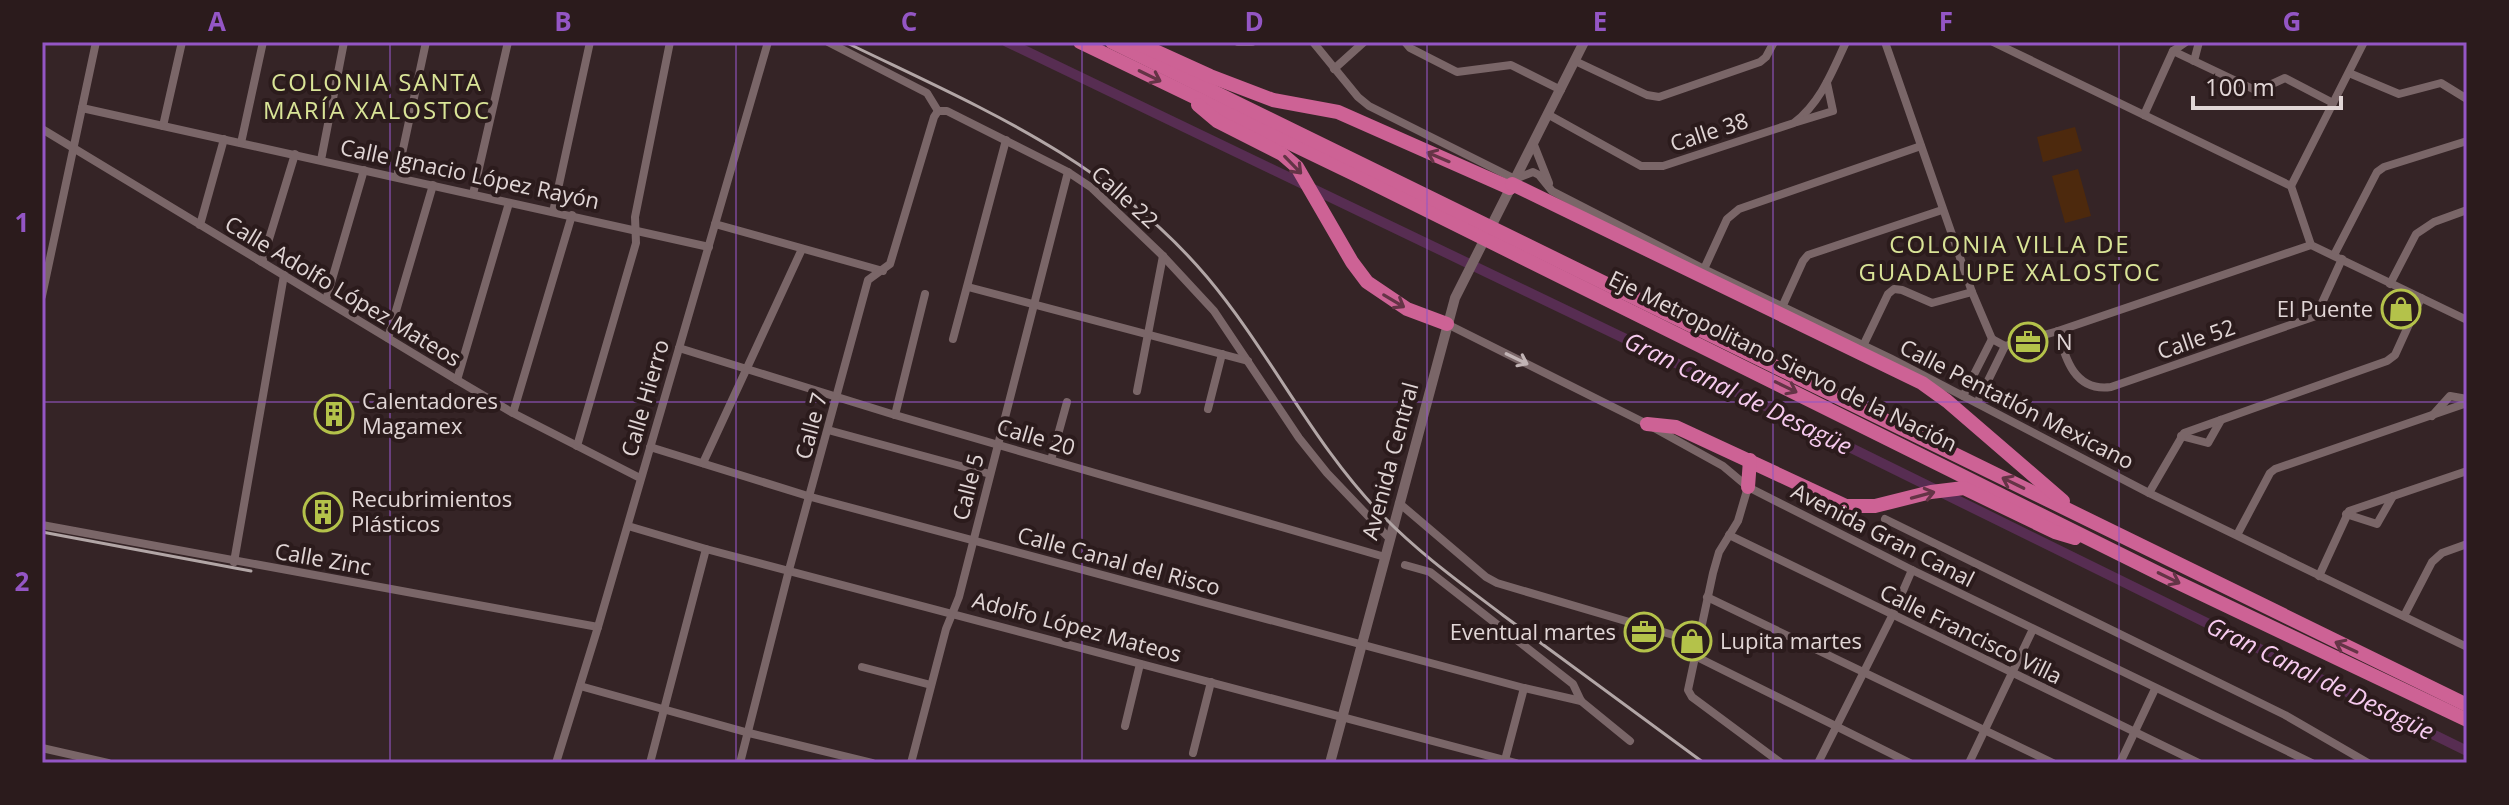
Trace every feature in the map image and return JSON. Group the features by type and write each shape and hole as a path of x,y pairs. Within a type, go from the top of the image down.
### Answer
{"highway":[{"name":"Eje Metropolitano Siervo de la Nación","path":"1080,42 2467,720"},
{"name":"Eje Metropolitano Siervo de la Nación","path":"1112,42 2467,705"},
{"path":"1135,42 1273,100 1338,112 1512,184 1922,383 2085,518"},
{"path":"1182,91 1217,121 1282,154 1297,167 1352,262 1367,282 1407,309 1447,324"},
{"path":"1647,424 1676,427 1846,506 1875,506 1931,492 1964,488 2055,532 2121,553"},
{"path":"1748,487 1750,460"}],"street":[{"path":"42,296 96,42"},
{"path":"163,126 182,42"},
{"path":"241,143 263,42"},
{"path":"321,160 344,42"},
{"path":"397,177 426,42"},
{"path":"473,194 508,42"},
{"path":"553,212 590,42"},
{"path":"577,446 636,243 635,217 670,42"},
{"name":"Calle Hierro","path":"556,763 768,42"},
{"path":"828,42 927,93 938,111"},
{"path":"1238,42 1252,42"},
{"path":"1313,42 1369,106 1512,184"},
{"path":"1334,69 1364,42"},
{"path":"1405,42 1410,48 1457,72 1505,64 1561,90"},
{"name":"Avenida Central","path":"1330,763 1447,324 1463,280 1584,42"},
{"path":"1575,61 1647,95 1659,97 1760,62 1774,42"},
{"name":"Calle 38","path":"1549,115 1646,168 1663,166 1794,123 1813,106 1846,42"},
{"path":"1885,42 1972,292 1992,339 2005,346 2311,245 2467,320"},
{"path":"1993,42 2291,186 2311,245"},
{"path":"2144,115 2173,51 2186,42"},
{"path":"2194,61 2199,42"},
{"path":"2291,186 2364,42"},
{"path":"2173,51 2255,90 2285,78 2333,103"},
{"path":"2349,73 2399,94 2441,83 2467,99"},
{"path":"1794,123 1833,111 1827,83"},
{"name":"Calle Ignacio López Rayón","path":"82,108 709,247"},
{"name":"Calle 22","path":"938,111 947,111 1006,140 1092,188 1163,256 1214,311 1299,438 1327,473 1390,539"},
{"name":"Calle 7","path":"740,763 868,280 890,264 938,111"},
{"name":"Calle Adolfo López Mateos","path":"42,129 513,413 640,478"},
{"path":"200,225 224,139"},
{"path":"953,339 1006,140"},
{"name":"Calle 52","path":"2058,331 2071,371 2092,386 2101,388 2316,316 2338,257 2377,172 2384,167 2467,141"},
{"path":"1534,145 1552,191"},
{"path":"1704,269 1727,219 1739,209 1921,146"},
{"path":"262,262 295,154"},
{"path":"326,300 364,170"},
{"name":"Calle 5","path":"911,763 973,541 1068,172"},
{"name":"Calle Pentatlón Mexicano","path":"1512,184 1533,172 1552,191 1704,269 1783,305 2149,493 2467,647"},
{"path":"388,338 433,185"},
{"path":"457,380 509,203"},
{"path":"1783,305 1808,255 1942,210"},
{"path":"2390,284 2416,234 2424,226 2467,210"},
{"path":"513,413 572,215"},
{"path":"715,224 883,271"},
{"path":"42,237 54,240"},
{"path":"703,463 802,249"},
{"path":"1137,391 1163,256"},
{"path":"234,562 284,275"},
{"path":"968,287 1248,361"},
{"path":"1863,346 1888,294 1894,289 1932,303 1972,292"},
{"path":"895,415 925,294"},
{"path":"2149,493 2181,436 2387,361 2400,348 2421,298"},
{"name":"Avenida Gran Canal","path":"1447,324 1647,424 1723,466 1748,487 2155,689 2312,763"},
{"path":"1963,396 1992,339"},
{"path":"1977,403 2005,346"},
{"name":"Calle 20","path":"679,348 895,415 1385,557"},
{"path":"1208,409 1222,354"},
{"path":"2432,416 2450,396 2467,401"},
{"path":"2237,535 2275,469 2432,416 2467,401"},
{"path":"1051,460 1067,402"},
{"path":"2181,436 2208,443 2221,420"},
{"path":"828,430 990,474"},
{"name":"Calle Canal del Risco","path":"650,447 811,497 1581,701"},
{"path":"2319,576 2346,514 2353,509 2467,471"},
{"path":"1748,487 1738,521 1719,552 1688,693 1781,763"},
{"path":"2346,514 2377,524 2393,496"},
{"path":"1399,503 1497,583 1697,642"},
{"path":"1885,519 2285,715 2368,763"},
{"name":"Calle Zinc","path":"42,525 598,627"},
{"name":"Adolfo López Mateos","path":"628,526 1516,763"},
{"name":"Calle Francisco Villa","path":"1729,535 2199,763"},
{"path":"2404,616 2432,562 2442,553 2467,544"},
{"path":"650,763 706,549"},
{"path":"1405,565 1430,572 1459,592 1573,684 1581,701 1630,741"},
{"path":"1818,763 1912,570"},
{"path":"1707,597 2053,763"},
{"path":"1969,763 2033,629"},
{"path":"1695,656 1910,763"},
{"path":"1125,726 1140,664"},
{"path":"862,667 931,685"},
{"path":"1193,753 1211,682"},
{"path":"580,686 872,763"},
{"path":"1505,760 1524,688"},
{"path":"2120,763 2155,689"},
{"path":"42,748 108,763"}],"shaded area":[{"path":"2075,127 2082,151 2043,162 2037,137"},
{"path":"2078,169 2091,216 2065,223 2052,176"}],"waterway":[{"name":"Gran Canal de Desagüe","path":"1007,42 1780,413 2467,751"}],"railway":[{"path":"845,42 1040,140 1127,200 1168,236 1207,277 1252,336 1335,459 1397,530 1473,592 1704,763"},
{"path":"42,532 251,571"}],"place":[{"name":"El Puente","path":"2401,309"},
{"name":"N","path":"2028,342"},
{"name":"Calentadores Magamex","path":"334,414"},
{"name":"Recubrimientos Plásticos","path":"323,512"},
{"name":"Eventual martes","path":"1644,632"},
{"name":"Lupita martes","path":"1692,641"}],"district":[{"name":"COLONIA SANTA MARÍA XALOSTOC","path":"377,97"},
{"name":"COLONIA VILLA DE GUADALUPE XALOSTOC","path":"2010,259"}]}
